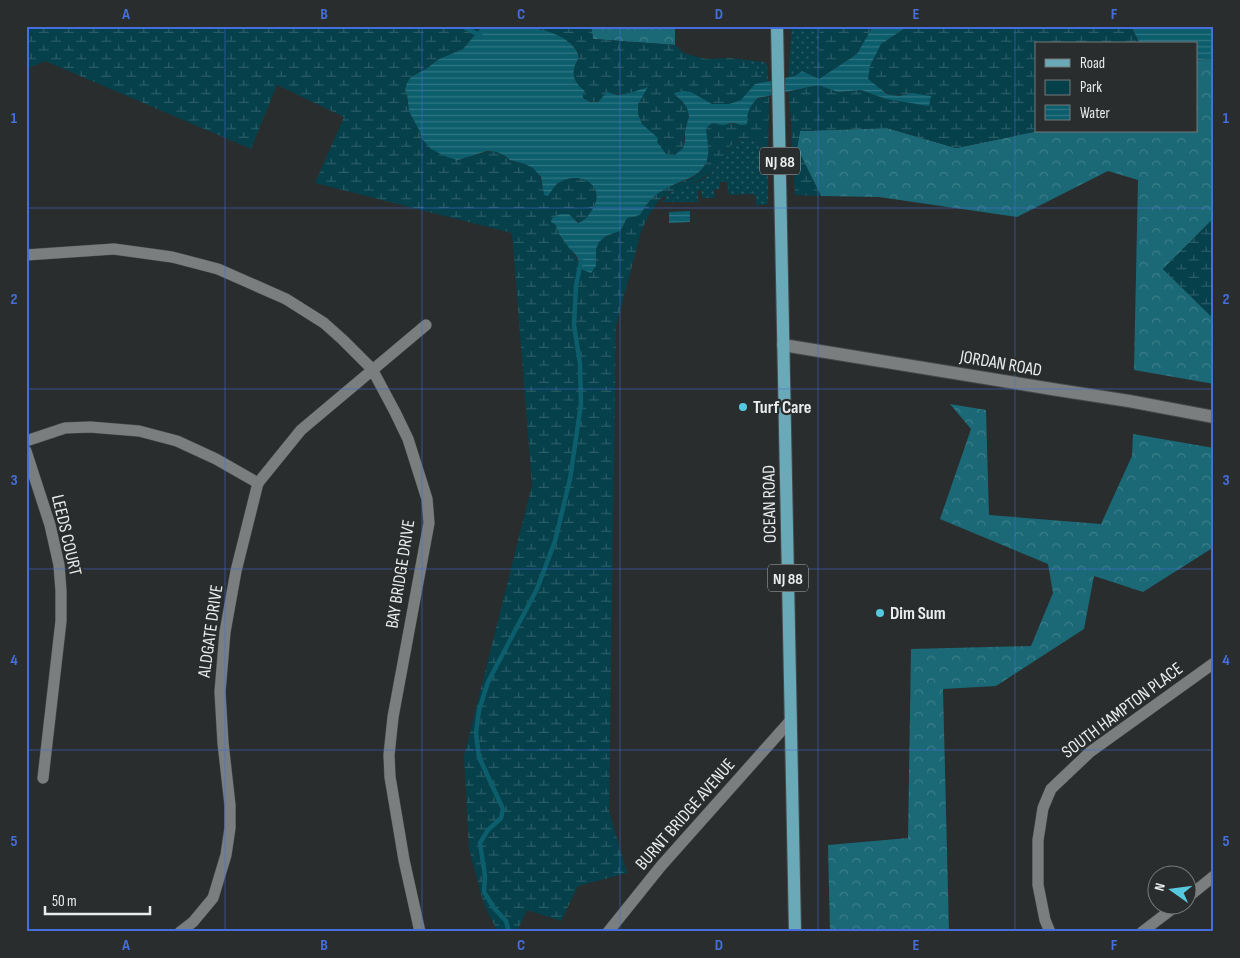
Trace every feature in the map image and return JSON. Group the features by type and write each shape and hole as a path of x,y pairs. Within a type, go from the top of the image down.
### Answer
{"main road":[{"name":"OCEAN ROAD","path":"777,26 795,932"}],"street":[{"name":"BAY BRIDGE DRIVE","path":"26,255 114,249 172,257 218,269 286,298 324,323 372,369 408,438 427,500 429,523 393,717 389,754 390,776 404,860 420,932"},
{"name":"ALDGATE DRIVE","path":"180,932 193,922 213,898 226,855 230,828 230,805 223,743 220,692 224,641 236,571 258,484 301,430 426,325"},
{"name":"JORDAN ROAD","path":"783,345 1129,401 1214,417"},
{"path":"26,441 65,428 90,427 139,431 177,441 216,460 258,484"},
{"name":"LEEDS COURT","path":"26,451 50,525 59,565 61,591 61,621 43,778"},
{"name":"SOUTH HAMPTON PLACE","path":"1050,932 1044,920 1038,884 1038,840 1043,808 1051,788 1090,752 1214,663"},
{"name":"BURNT BRIDGE AVENUE","path":"608,932 661,866 790,720"},
{"path":"1198,889 1214,876"},
{"path":"1142,932 1163,916"}],"green space":[{"path":"26,26 487,26 480,29 463,49 439,59 411,77 407,102 423,140 458,160 482,153 496,152 510,160 525,164 534,169 540,176 545,195 548,195 558,183 567,179 583,179 590,183 597,195 590,213 584,220 579,223 569,214 561,214 552,218 560,235 579,264 596,256 599,242 606,236 620,231 627,218 640,215 651,199 658,193 692,178 700,171 706,163 708,156 706,129 711,124 724,125 734,123 740,125 753,103 769,96 768,149 756,141 745,138 738,140 728,148 712,172 685,187 669,192 659,200 649,215 641,232 616,326 609,811 627,873 578,886 561,921 527,910 517,932 498,932 484,905 469,849 464,756 532,485 512,233 315,183 344,117 277,85 251,149 45,61 26,69"},
{"path":"512,26 591,26 593,39 675,45 684,53 697,57 707,59 731,58 755,66 767,82 755,85 741,100 729,104 712,104 702,99 675,95 685,106 689,115 683,147 675,155 666,154 639,118 639,102 648,87 630,93 611,93 601,100 591,102 583,98 585,91 579,86 574,76 578,52 568,41 537,29"},
{"path":"591,26 675,26 675,45 593,39"},
{"path":"792,26 818,26 822,41 811,75 802,71 788,78"},
{"path":"818,26 873,26 857,54 819,79 811,75 822,41"},
{"path":"908,26 1130,26 1139,42 1035,42 1035,132 956,148 887,128 800,131 797,148 821,196 795,195 789,92 818,85 838,92 861,90 886,99 913,93 898,95 888,93 868,79 870,66 881,44"},
{"path":"731,58 765,62 767,65 768,82 756,68"},
{"path":"1214,58 1214,218 1163,269 1214,319 1214,384 1134,370 1138,180 1108,171 1017,217 879,197 821,196 797,148 800,131 887,128 956,148 1035,132 1198,132 1198,61"},
{"path":"745,138 756,141 768,149 768,204 759,205 758,207 756,197 753,194 729,195 727,182 720,182 720,189 714,189 715,198 703,198 701,190 698,190 698,202 662,202 666,198 664,196 708,176 729,148"},
{"path":"1214,218 1214,319 1163,269"},
{"path":"950,404 986,410 989,515 1101,524 1132,456 1133,434 1214,448 1214,547 1143,592 1094,576 1084,629 996,686 943,689 949,932 830,932 828,845 908,838 911,649 1031,646 1053,593 1048,564 940,519 971,429"}],"water":[{"path":"487,26 532,28 564,38 577,52 578,59 574,69 574,77 579,86 585,91 583,98 590,102 598,102 607,92 618,95 648,87 638,104 638,114 642,124 658,138 657,142 666,154 675,155 683,148 689,116 687,108 674,93 691,92 712,104 729,104 741,100 755,84 795,76 802,71 819,79 857,54 873,26 908,26 881,44 870,66 868,79 887,94 899,96 913,93 931,96 929,106 886,99 861,90 838,92 818,85 758,98 749,110 747,124 732,123 724,125 714,123 706,129 708,156 704,166 690,178 658,193 651,199 640,215 627,218 620,231 606,236 599,242 596,249 596,266 591,273 583,270 576,255 559,234 555,224 551,222 552,218 560,214 569,214 578,223 586,218 595,203 597,195 590,183 583,179 567,179 558,183 548,196 544,195 541,177 533,168 510,160 497,152 487,151 458,160 447,157 431,149 423,140 409,111 405,89 411,77 439,59 463,49 480,29"},
{"path":"1131,26 1214,26 1214,58 1198,61 1198,42 1139,42"},
{"path":"690,211 690,222 669,223 669,212"}],"waterway":[{"path":"462,26 481,36"},
{"path":"509,932 506,921 494,908 484,892 485,876 480,843 488,830 501,818 503,809 479,757 476,733 479,710 488,682 537,589 555,541 570,479 581,404 580,364 574,325 576,286 581,261"}],"place":[{"name":"Turf Care","path":"743,407"},
{"name":"Dim Sum","path":"880,613"}]}
